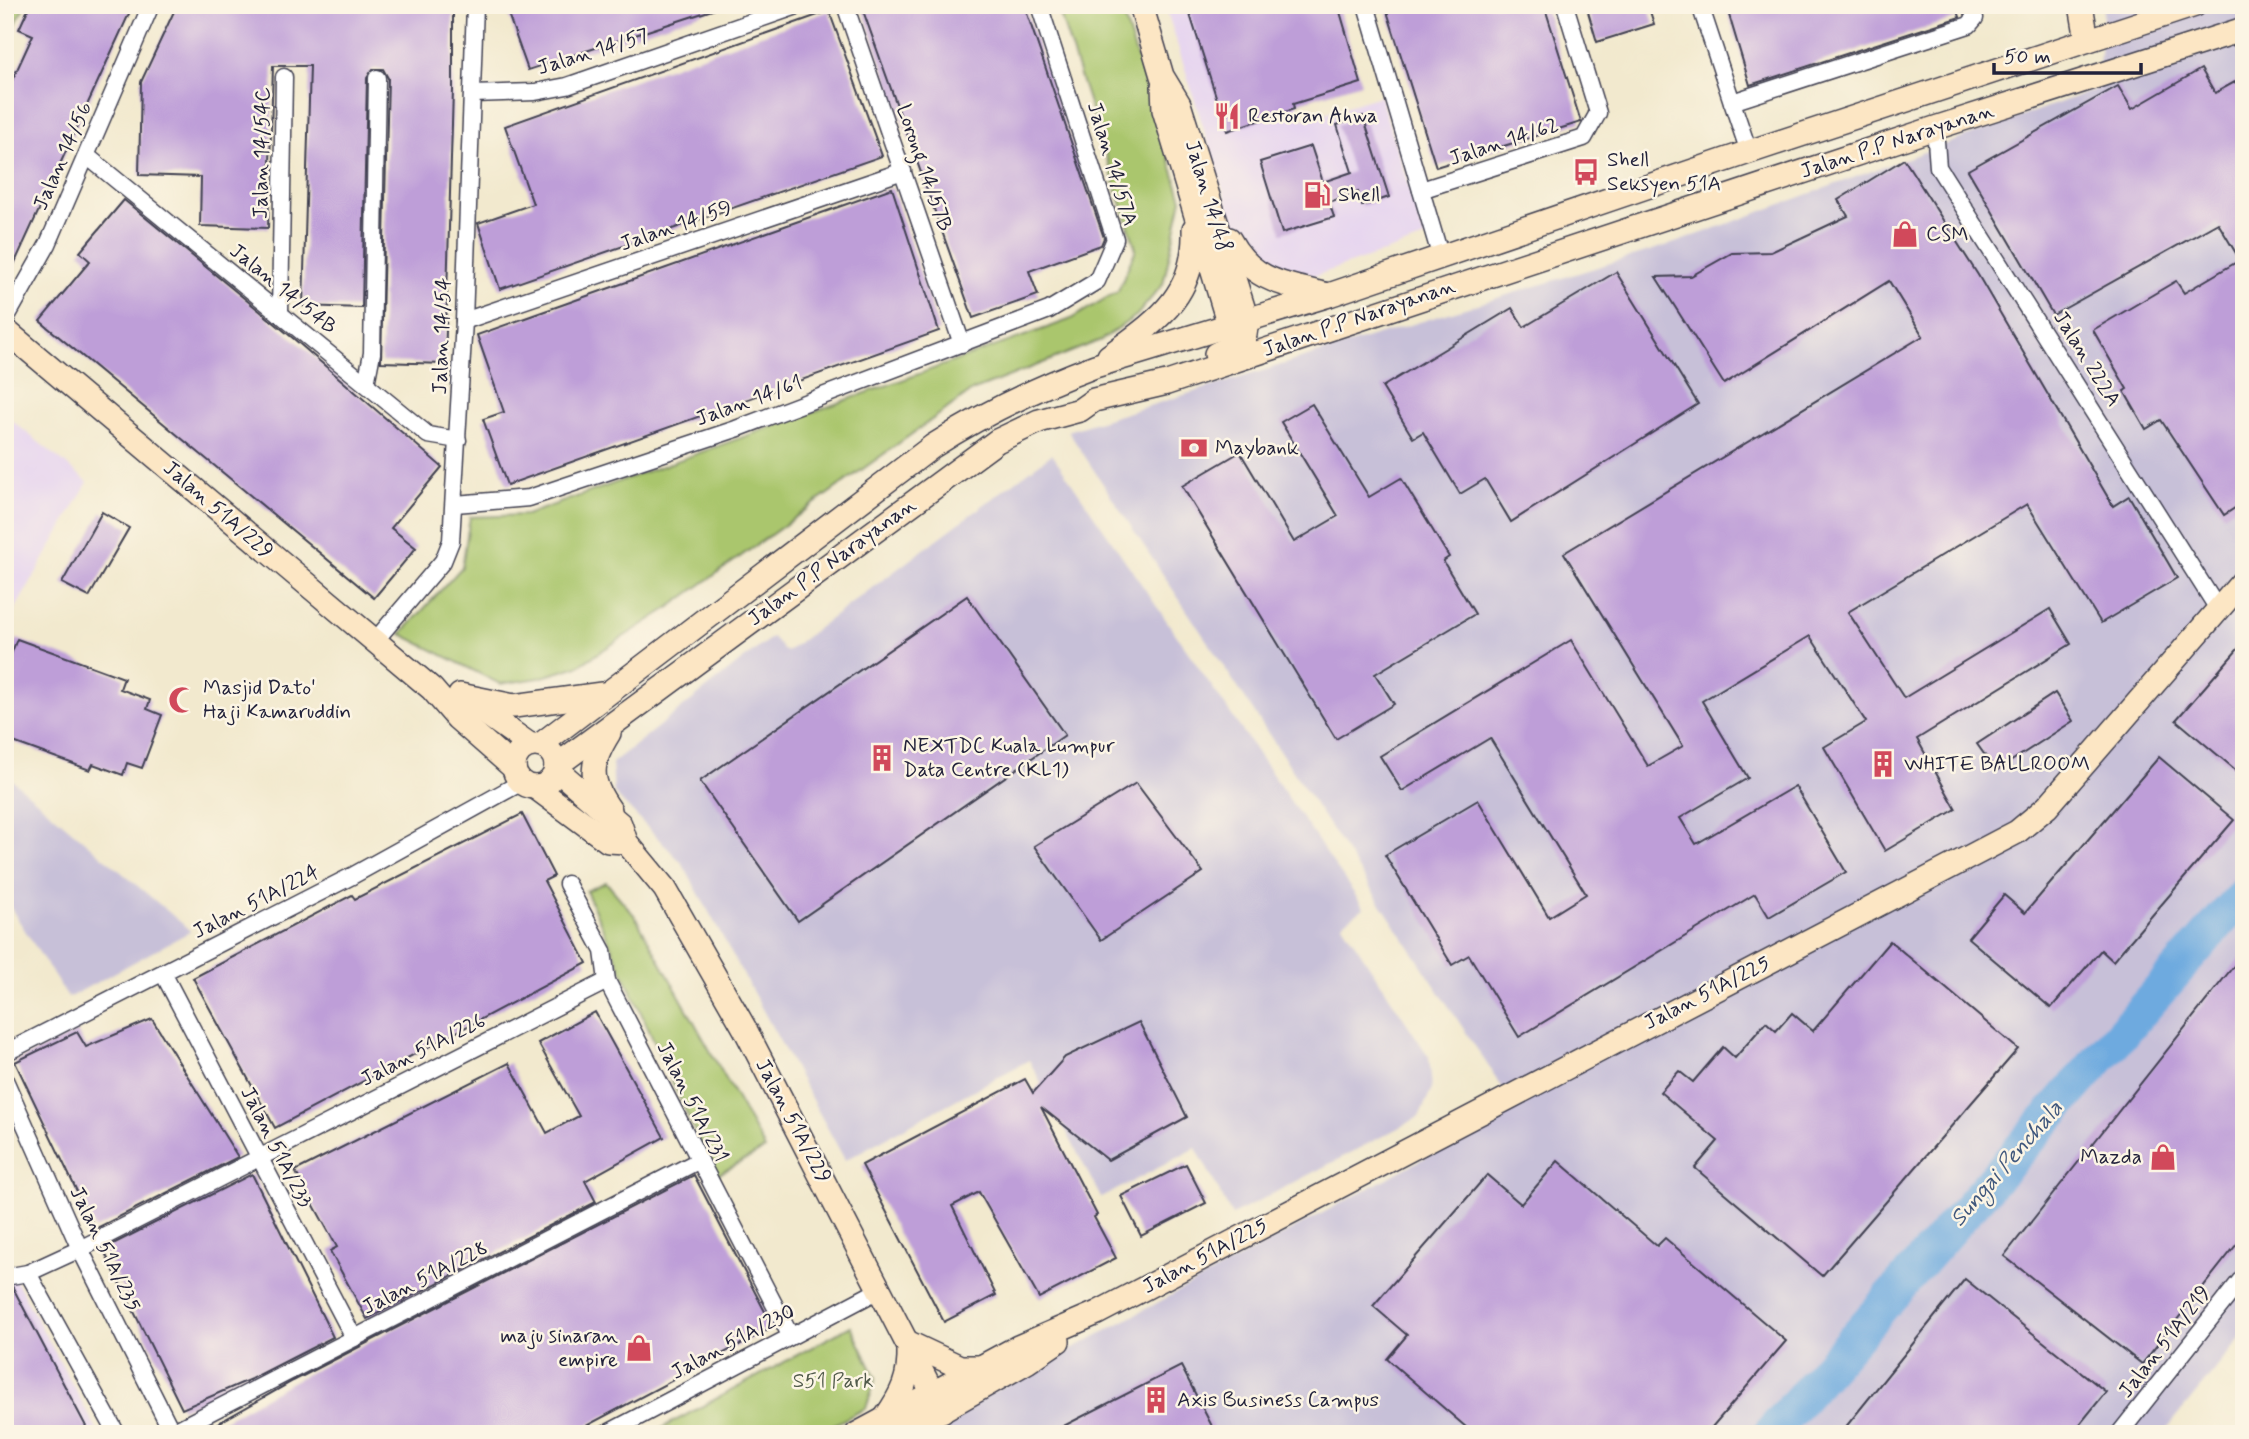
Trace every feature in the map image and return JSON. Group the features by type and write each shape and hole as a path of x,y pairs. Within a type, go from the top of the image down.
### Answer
{"main road":[{"name":"Jalan 14/48","path":"1140,5 1162,76 1179,104 1202,207 1240,329"},
{"path":"2081,5 2087,40"},
{"name":"Jalan P.P Narayanan","path":"535,745 933,446 988,411 1040,387 1096,366 1240,329 1329,295 1749,152 2195,5"},
{"name":"Jalan P.P Narayanan","path":"556,767 997,441 1039,421 1080,410 1094,400 1167,383 1935,128 2244,29"},
{"path":"1202,207 1250,270 1266,278 1329,295"},
{"path":"1096,366 1156,323 1186,283 1202,207"},
{"path":"1094,400 1130,381 1229,350 1240,329 1265,342 1329,329"},
{"name":"Jalan 51A/229","path":"5,330 432,689 457,718 523,779 608,841 623,833"},
{"name":"Jalan 51A/225","path":"938,1403 984,1367 1018,1348 1097,1313 2017,832 2047,807 2244,580"},
{"name":"Jalan 51A/229","path":"432,689 460,695 535,745"},
{"path":"460,695 514,706 604,694"},
{"path":"615,725 595,755 594,778 600,797 623,833"},
{"path":"535,745 552,753 556,767 549,782 523,779 518,753 535,745"},
{"name":"Jalan 51A/229","path":"556,767 623,833 666,890 710,964 938,1403"},
{"name":"Jalan 51A/225","path":"857,1434 892,1427 1027,1362 1097,1313"},
{"path":"892,1427 910,1374 909,1343 960,1367 984,1367"}],"street":[{"name":"Jalan 14/56","path":"5,320 48,244 151,5"},
{"name":"Jalan 14/54","path":"374,642 443,561 451,541 456,505 475,5"},
{"name":"Jalan 14/57","path":"473,94 535,92 567,86 800,5"},
{"name":"Lorong 14/57B","path":"845,5 962,344"},
{"name":"Jalan 14/57A","path":"1039,5 1115,239 1097,281 1049,310"},
{"path":"1366,5 1441,258"},
{"name":"Jalan 14/62","path":"1421,190 1584,138 1598,113 1565,5"},
{"path":"1700,5 1749,152"},
{"path":"1732,102 1969,25 1975,18 1971,5"},
{"name":"Jalan 14/54C","path":"280,314 284,76"},
{"path":"366,384 372,353 377,78"},
{"name":"Jalan 222A","path":"1935,128 1938,167 2218,609"},
{"name":"Jalan 14/54B","path":"87,156 428,435 458,440"},
{"name":"Jalan 14/59","path":"464,321 902,171"},
{"name":"Jalan 14/61","path":"456,505 529,498 736,429 1049,310"},
{"name":"Jalan 51A/224","path":"5,1053 352,876 523,779"},
{"name":"Jalan 51A/231","path":"567,884 603,951 607,981 790,1335"},
{"name":"Jalan 51A/233","path":"163,973 354,1338"},
{"name":"Jalan 51A/226","path":"5,1277 28,1273 79,1249 607,981"},
{"name":"Jalan 51A/235","path":"5,1080 79,1249 173,1433"},
{"name":"Jalan 51A/228","path":"173,1433 698,1161"},
{"path":"28,1273 117,1434"},
{"name":"Jalan 51A/219","path":"2119,1434 2244,1276"},
{"name":"Jalan 51A/230","path":"607,1434 881,1289"}],"shaded area":[{"path":"1165,5 1264,5 1302,120 1380,96 1425,238 1314,276 1241,248"},
{"path":"2104,5 2244,5 2244,1334 2163,1434 916,1434 1516,1108 1068,431 1675,243 2097,89"},
{"path":"5,415 88,482 5,627"},
{"name":"NEXTDC Kuala Lumpur Data Centre (KL1)","path":"1052,454 1364,908 1342,924 1429,1057 1432,1088 1419,1117 1232,1215 1196,1148 1101,1198 1029,1060 845,1160 682,863 614,793 612,763 772,637 786,652"},
{"path":"5,774 191,931 68,998 5,899"},
{"path":"15,1279 99,1434 10,1434 5,1425 5,1281"}],"green space":[{"path":"5,5 25,5 5,46"},
{"path":"1057,5 1120,5 1182,199 1163,284 1137,315 1101,340 972,391 667,609 578,666 539,678 500,684 401,634 462,567 470,517 526,515 1069,320 1118,291 1136,249"},
{"path":"606,882 635,916 765,1149 715,1176 586,891"},
{"name":"S51 Park","path":"851,1326 876,1378 866,1408 816,1434 651,1434"}],"building":[{"path":"30,5 133,5 5,284 5,96 33,35 19,29"},
{"path":"177,5 453,5 445,364 381,362 388,78 383,69 373,69 367,78 362,308 303,306 310,66 273,66 268,228 200,226 201,177 139,175 141,82"},
{"path":"525,5 717,5 718,8 528,70 507,11"},
{"path":"861,5 1024,5 1104,238 1101,245 1029,271 1038,295 973,318"},
{"path":"1187,5 1338,5 1361,83 1293,104 1294,109 1227,131"},
{"path":"1385,5 1544,5 1581,122 1436,167"},
{"path":"1586,5 1648,5 1654,24 1597,42"},
{"path":"1726,5 1956,5 1960,17 1750,85"},
{"path":"829,11 882,156 500,289 478,223 533,204 505,126"},
{"path":"2201,69 2215,93 2244,77 2244,502 2224,515 2161,420 2146,429 2124,391 2127,389 2093,330 2176,281 2184,293 2240,260 2218,223 2053,315 1968,170 2118,86 2132,109"},
{"path":"1363,116 1389,197 1362,206 1358,192 1329,202 1334,217 1282,233 1260,162 1311,146 1323,182 1352,172 1337,125"},
{"path":"1904,159 1978,275 2113,506 2129,496 2177,578 2101,623 2027,504 1848,612 1904,698 2050,609 2071,644 1917,739 1956,809 1885,851 1824,747 1866,722 1810,636 1702,701 1748,778 1680,818 1696,844 1795,786 1846,872 1769,917 1755,894 1519,1037 1469,955 1452,965 1385,855 1478,800 1549,917 1586,894 1490,738 1402,791 1380,756 1571,640 1648,766 1683,746 1564,553 1923,336 1889,281 1724,384 1656,277 1691,276 1732,253 1771,252 1848,216 1838,200"},
{"path":"892,188 939,331 507,485 483,419 504,412 477,335"},
{"path":"124,200 294,339 442,467 391,528 416,548 374,598 40,321 90,261 80,252"},
{"path":"1616,272 1698,404 1511,522 1485,479 1460,494 1423,432 1413,438 1382,387 1512,308 1524,327"},
{"path":"1312,404 1369,497 1401,478 1449,557 1443,561 1475,614 1375,674 1394,704 1336,739 1182,486 1240,452 1294,542 1338,516 1281,422"},
{"path":"102,512 129,528 89,597 62,583"},
{"name":"NEXTDC Kuala Lumpur Data Centre (KL1)","path":"967,596 1065,735 798,921 700,781"},
{"path":"17,639 124,678 120,689 150,700 147,709 162,715 142,768 127,763 123,775 93,764 90,770 5,739 5,670"},
{"path":"2244,642 2244,777 2176,720"},
{"path":"2055,693 2073,721 1996,771 1977,744"},
{"path":"2159,757 2234,820 2113,961 2101,950 2051,1008 1968,938 2004,895 2025,913"},
{"path":"1136,783 1203,872 1101,940 1034,846"},
{"path":"522,814 554,876 544,881 587,963 275,1128 193,978 352,895 355,899"},
{"path":"1890,941 2018,1049 1822,1276 1695,1168 1718,1141 1660,1092 1679,1071 1693,1082 1723,1047 1735,1058 1766,1022 1776,1031 1792,1013 1813,1031"},
{"name":"Mazda","path":"2244,953 2244,1235 2142,1364 2004,1256"},
{"path":"595,1012 664,1137 585,1181 596,1202 367,1319 330,1251 337,1247 295,1171 509,1063 547,1133 579,1116 538,1043"},
{"path":"152,1019 238,1157 95,1229 15,1062 77,1032 86,1047"},
{"path":"1139,1022 1187,1117 1108,1160 1041,1107 1097,1215 1094,1217 1116,1258 1039,1298 979,1192 952,1206 996,1295 944,1322 862,1165 1025,1079 1033,1093 1065,1057"},
{"path":"1558,1161 1657,1246 1665,1238 1786,1341 1706,1434 1474,1434 1387,1359 1407,1335 1373,1306 1487,1175 1521,1204"},
{"path":"1186,1164 1206,1203 1141,1236 1121,1196"},
{"path":"252,1174 333,1337 251,1379 182,1409 103,1249"},
{"path":"694,1175 773,1327 571,1434 199,1434 293,1381"},
{"path":"1965,1279 2106,1392 2072,1434 1840,1434"},
{"path":"12,1286 90,1434 13,1434 5,1420 5,1287"},
{"name":"Axis Business Campus","path":"1181,1366 1216,1434 1048,1434"}],"waterway":[{"name":"Sungai Penchala","path":"1770,1434 2244,894"}],"place":[{"name":"Restoran Ahwa","path":"1227,116"},
{"name":"Shell Seksyen 51A","path":"1586,172"},
{"name":"Shell","path":"1317,195"},
{"name":"CSM","path":"1905,234"},
{"name":"Maybank","path":"1194,448"},
{"name":"Masjid Dato' Haji Kamaruddin","path":"182,700"},
{"name":"NEXTDC Kuala Lumpur Data Centre (KL1)","path":"882,758"},
{"name":"WHITE BALLROOM","path":"1883,764"},
{"name":"Mazda","path":"2163,1157"},
{"name":"maju sinaran empire","path":"639,1348"},
{"name":"Axis Business Campus","path":"1156,1400"}]}
